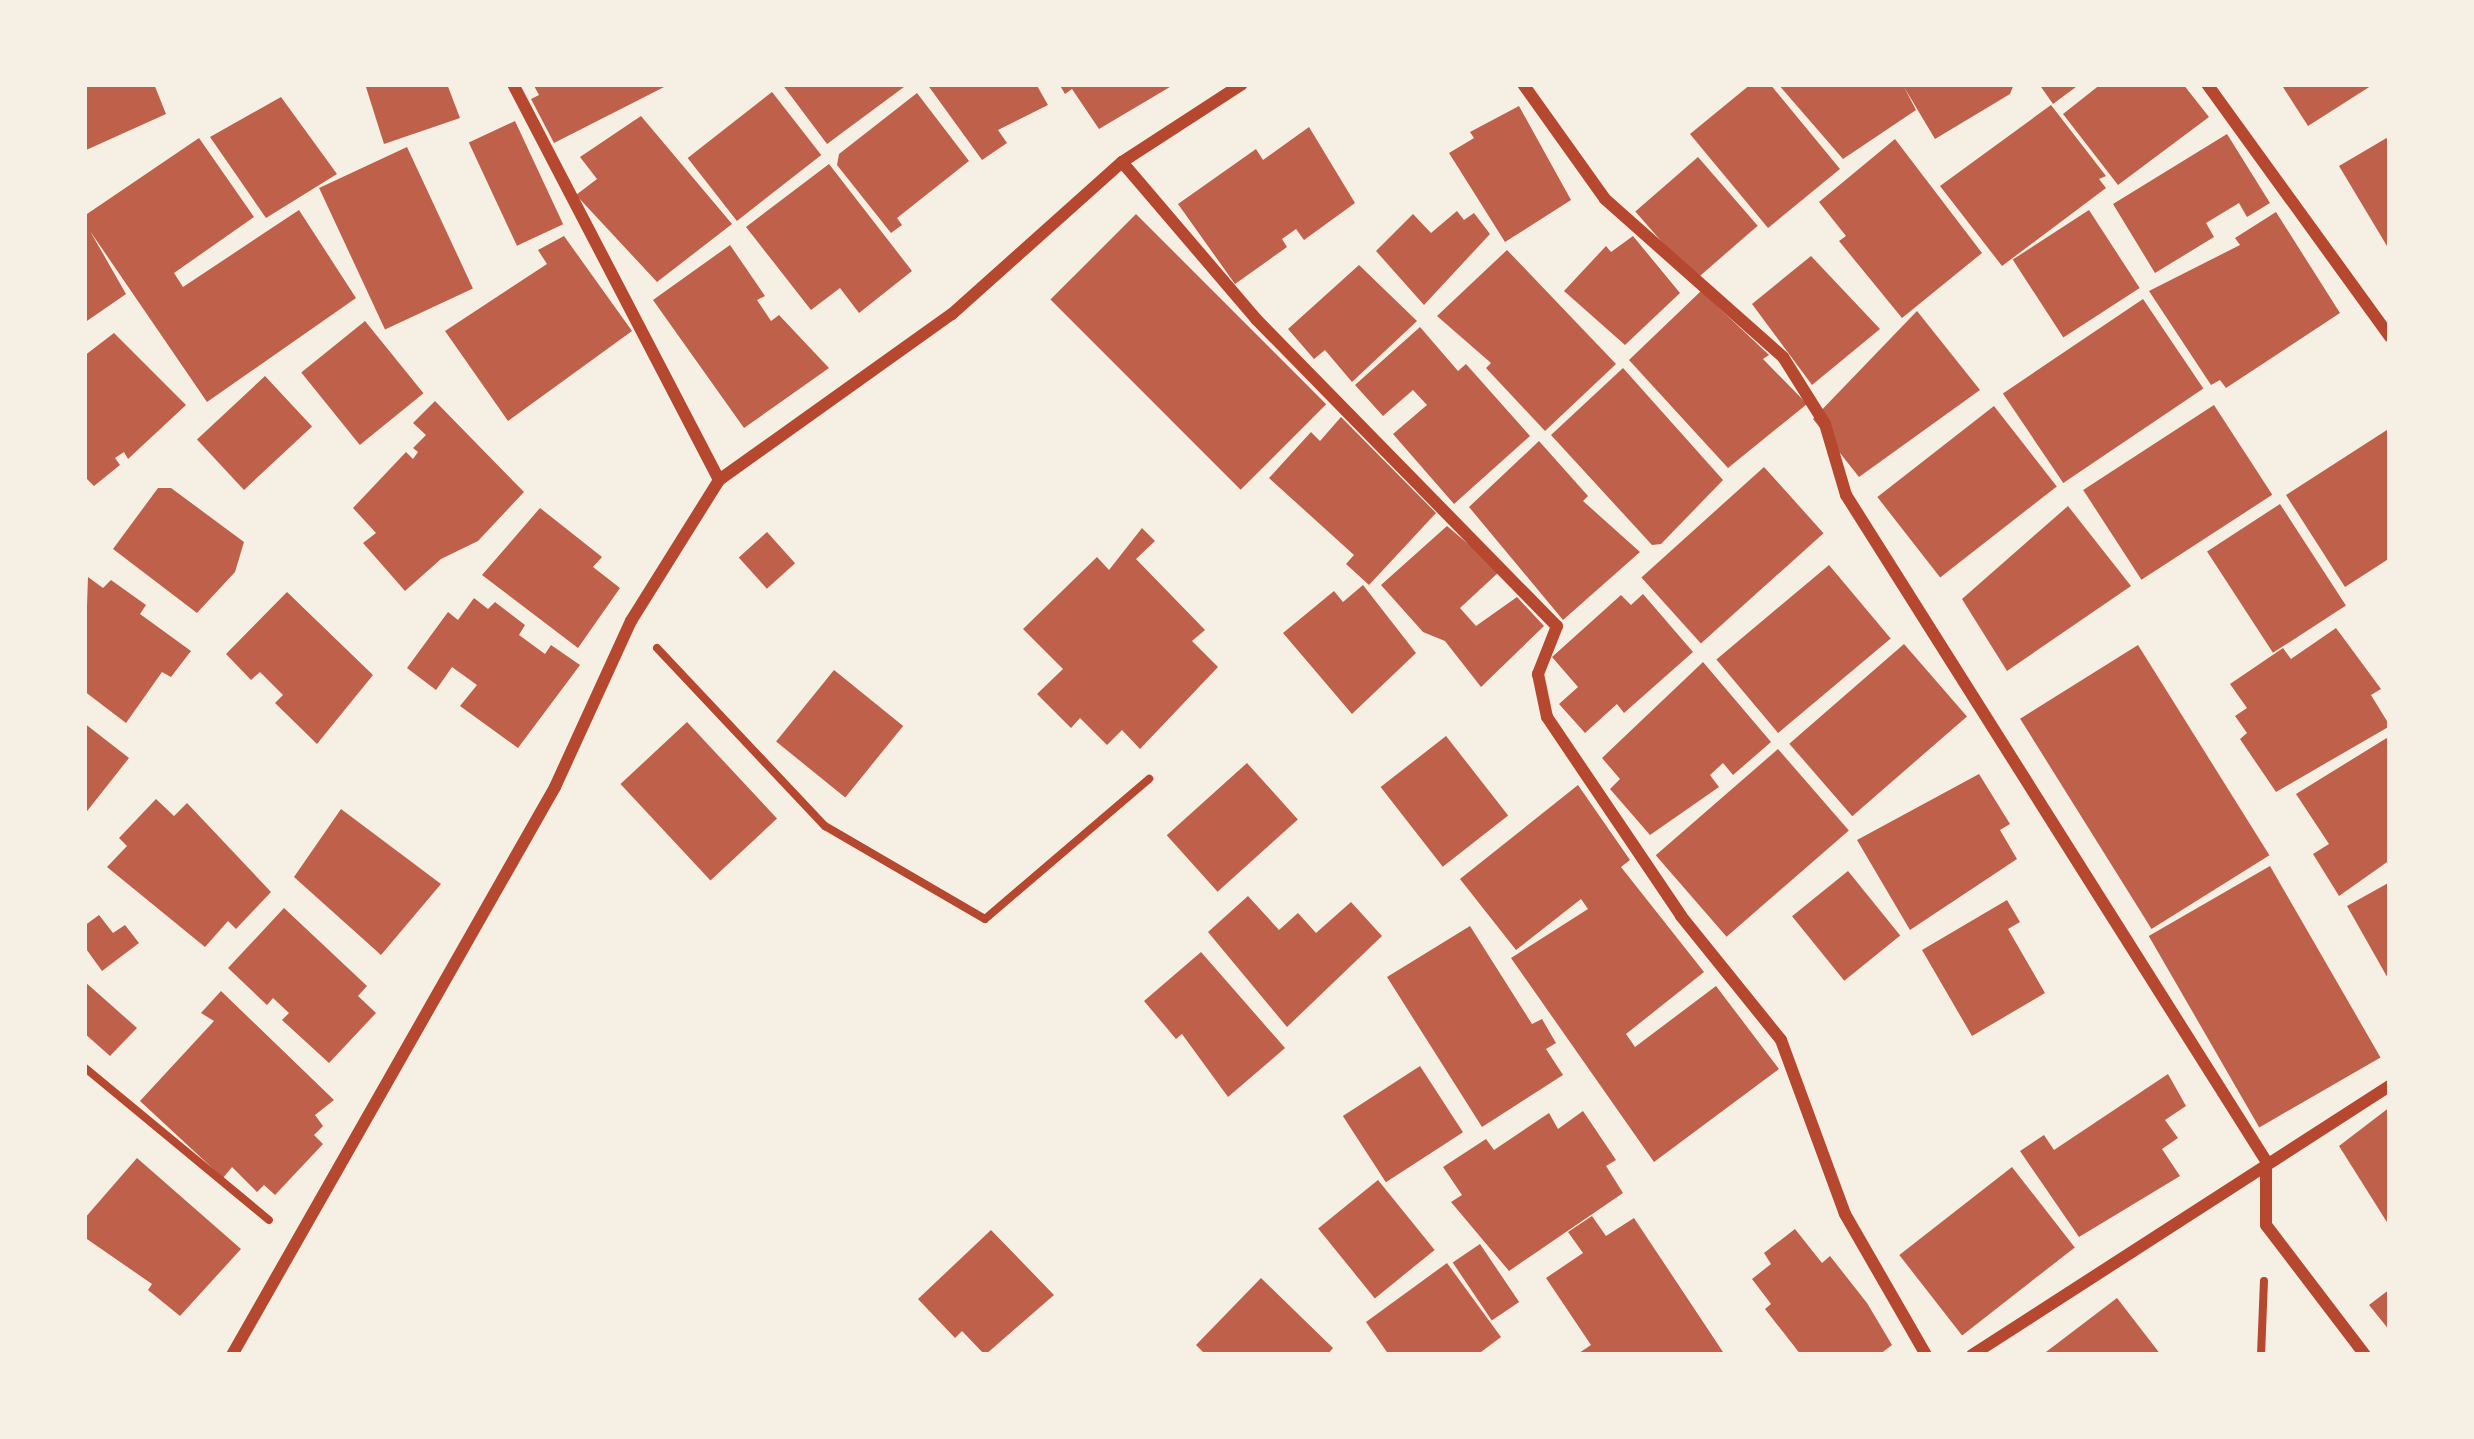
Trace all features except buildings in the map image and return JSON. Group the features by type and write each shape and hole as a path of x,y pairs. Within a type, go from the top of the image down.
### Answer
{"street":[{"path":"513,84 719,480"},
{"path":"232,1355 555,787 632,620 719,480 952,314 1122,162 1242,84"},
{"path":"1523,84 1605,200 1783,357 1825,424 1846,495 2266,1161 2266,1225 2366,1355"},
{"path":"2207,84 2390,338"},
{"path":"1122,162 1256,319 1557,626 1538,674 1547,717 1682,916 1781,1040 1845,1214 1926,1355"},
{"path":"1972,1355 2266,1161 2390,1086"}],"path":[{"path":"632,620 825,826 985,920 1149,778"},
{"path":"84,1067 298,1244"},
{"path":"2261,1355 2266,1225"}]}
